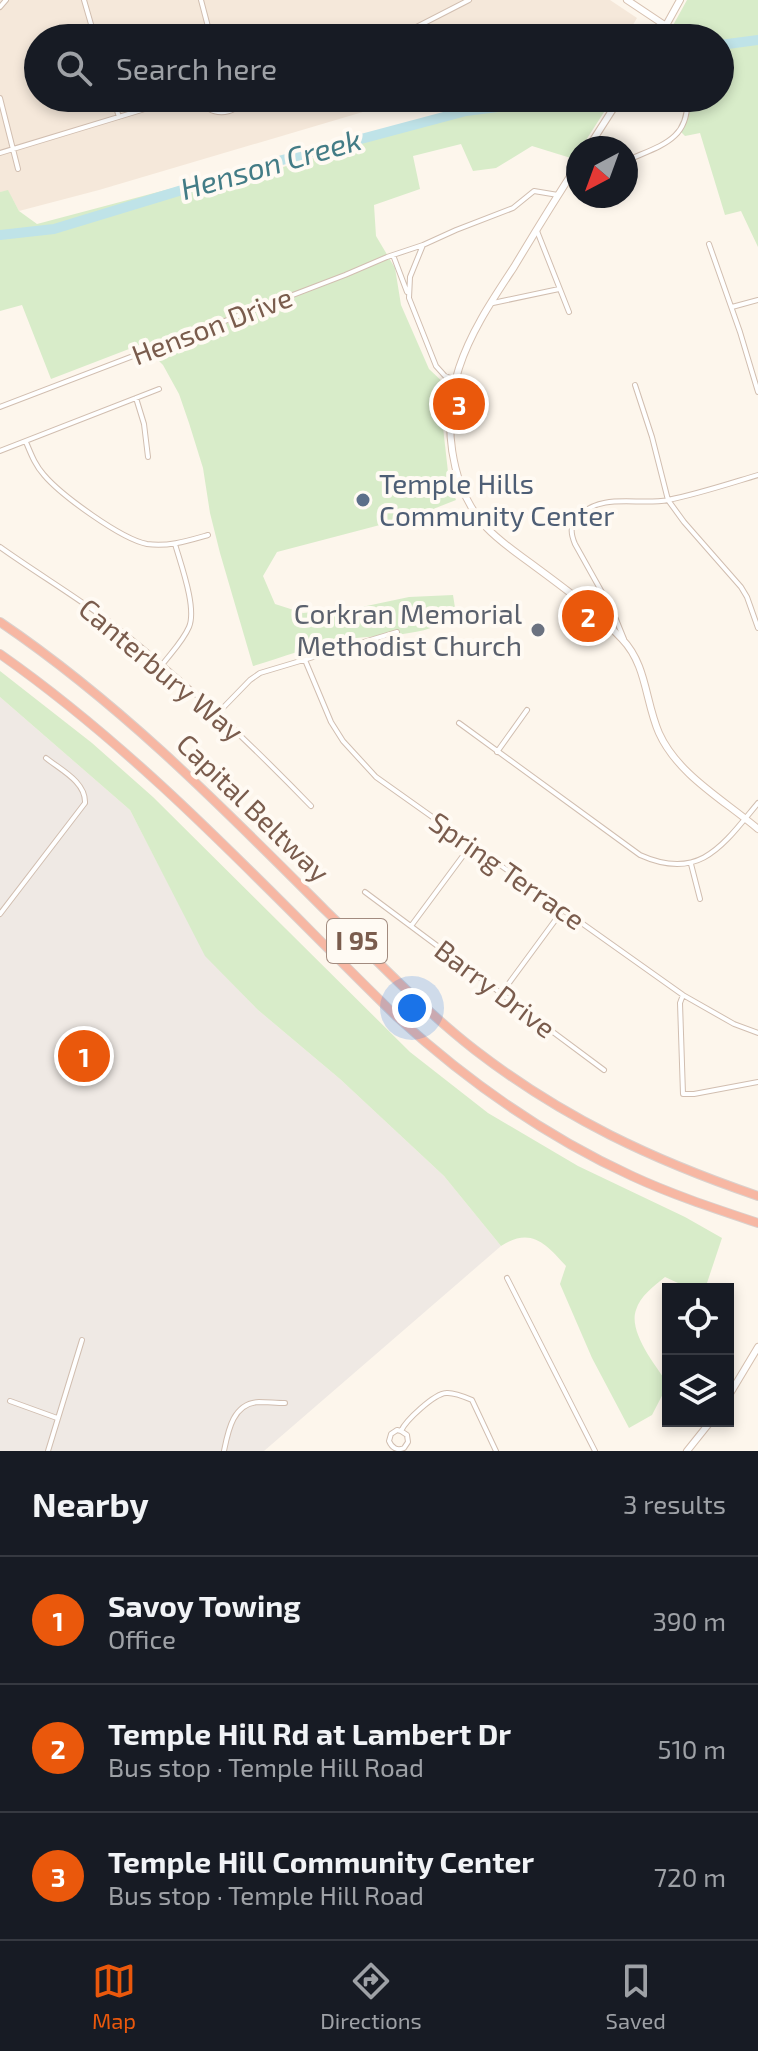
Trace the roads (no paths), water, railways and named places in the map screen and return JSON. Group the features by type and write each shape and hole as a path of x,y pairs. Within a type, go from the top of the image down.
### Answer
{"highway":[{"name":"Capital Beltway","path":"0,622 72,675 141,732 415,998 474,1049 530,1090 605,1134 676,1166 758,1196"},
{"name":"Capital Beltway","path":"0,654 56,695 136,762 396,1016 475,1082 543,1129 602,1162 663,1190 758,1223"}],"main road":[{"path":"627,0 663,24"},
{"path":"667,24 680,0"},
{"path":"596,136 611,112"},
{"path":"566,183 490,304 466,350 456,380 452,409 452,454 461,489 469,506 489,531 582,603 624,641 643,675 658,731 670,752 680,765 758,829"},
{"path":"734,1387 758,1347"},
{"path":"687,1451 706,1427"}],"street":[{"path":"0,7 6,0"},
{"path":"84,0 91,24"},
{"path":"201,0 207,24"},
{"path":"422,24 469,0"},
{"path":"0,98 18,169"},
{"path":"117,112 119,117"},
{"path":"0,153 135,112"},
{"path":"638,155 677,135 687,112"},
{"name":"Henson Drive","path":"0,407 423,245 513,208 534,191 558,195"},
{"path":"537,229 569,312"},
{"path":"709,244 758,392"},
{"path":"409,298 410,277 423,245"},
{"path":"393,255 436,366 445,376 456,380"},
{"path":"490,304 559,289"},
{"path":"732,307 758,300"},
{"path":"635,385 668,500 741,587 758,628"},
{"path":"0,451 159,389"},
{"path":"136,398 144,424 148,457"},
{"path":"26,442 35,464 45,477 114,530 147,544 175,544 208,535"},
{"path":"624,641 613,612 571,534 571,527 579,515 594,505 668,500 758,475"},
{"path":"162,665 184,637 191,621 191,603 175,544"},
{"name":"Canterbury Way","path":"0,547 106,619 162,665 311,806"},
{"path":"217,714 260,673 397,632"},
{"name":"Spring Terrace","path":"305,660 331,722 343,741 376,777 683,995 734,1024 758,1033"},
{"path":"497,752 527,710"},
{"path":"459,723 640,855 665,864 691,864 717,849 758,803"},
{"path":"0,914 85,803 86,797 79,784 46,758"},
{"path":"411,926 471,845"},
{"path":"691,864 700,899"},
{"name":"Barry Drive","path":"365,892 604,1070"},
{"path":"501,994 562,911"},
{"path":"683,995 680,1008 683,1094 758,1082"},
{"path":"507,1278 595,1451"},
{"path":"48,1451 82,1340"},
{"path":"401,1431 416,1412 446,1393 472,1400 496,1451"},
{"path":"10,1401 57,1418"},
{"path":"224,1451 230,1425 245,1407 255,1402 285,1403"},
{"path":"401,1431 407,1435 408,1442 404,1448 396,1449 391,1445 390,1437 394,1432 401,1431"}],"waterway":[{"name":"Henson Creek","path":"734,43 758,40"},
{"name":"Henson Creek","path":"0,235 54,229 271,163 462,112"}],"place":[{"name":"Temple Hill Community Center","path":"459,404"},
{"name":"Temple Hills Community Center","path":"363,500"},
{"name":"Temple Hill Rd at Lambert Dr","path":"588,616"},
{"name":"Corkran Memorial Methodist Church","path":"538,630"},
{"name":"Savoy Towing","path":"84,1056"}]}
